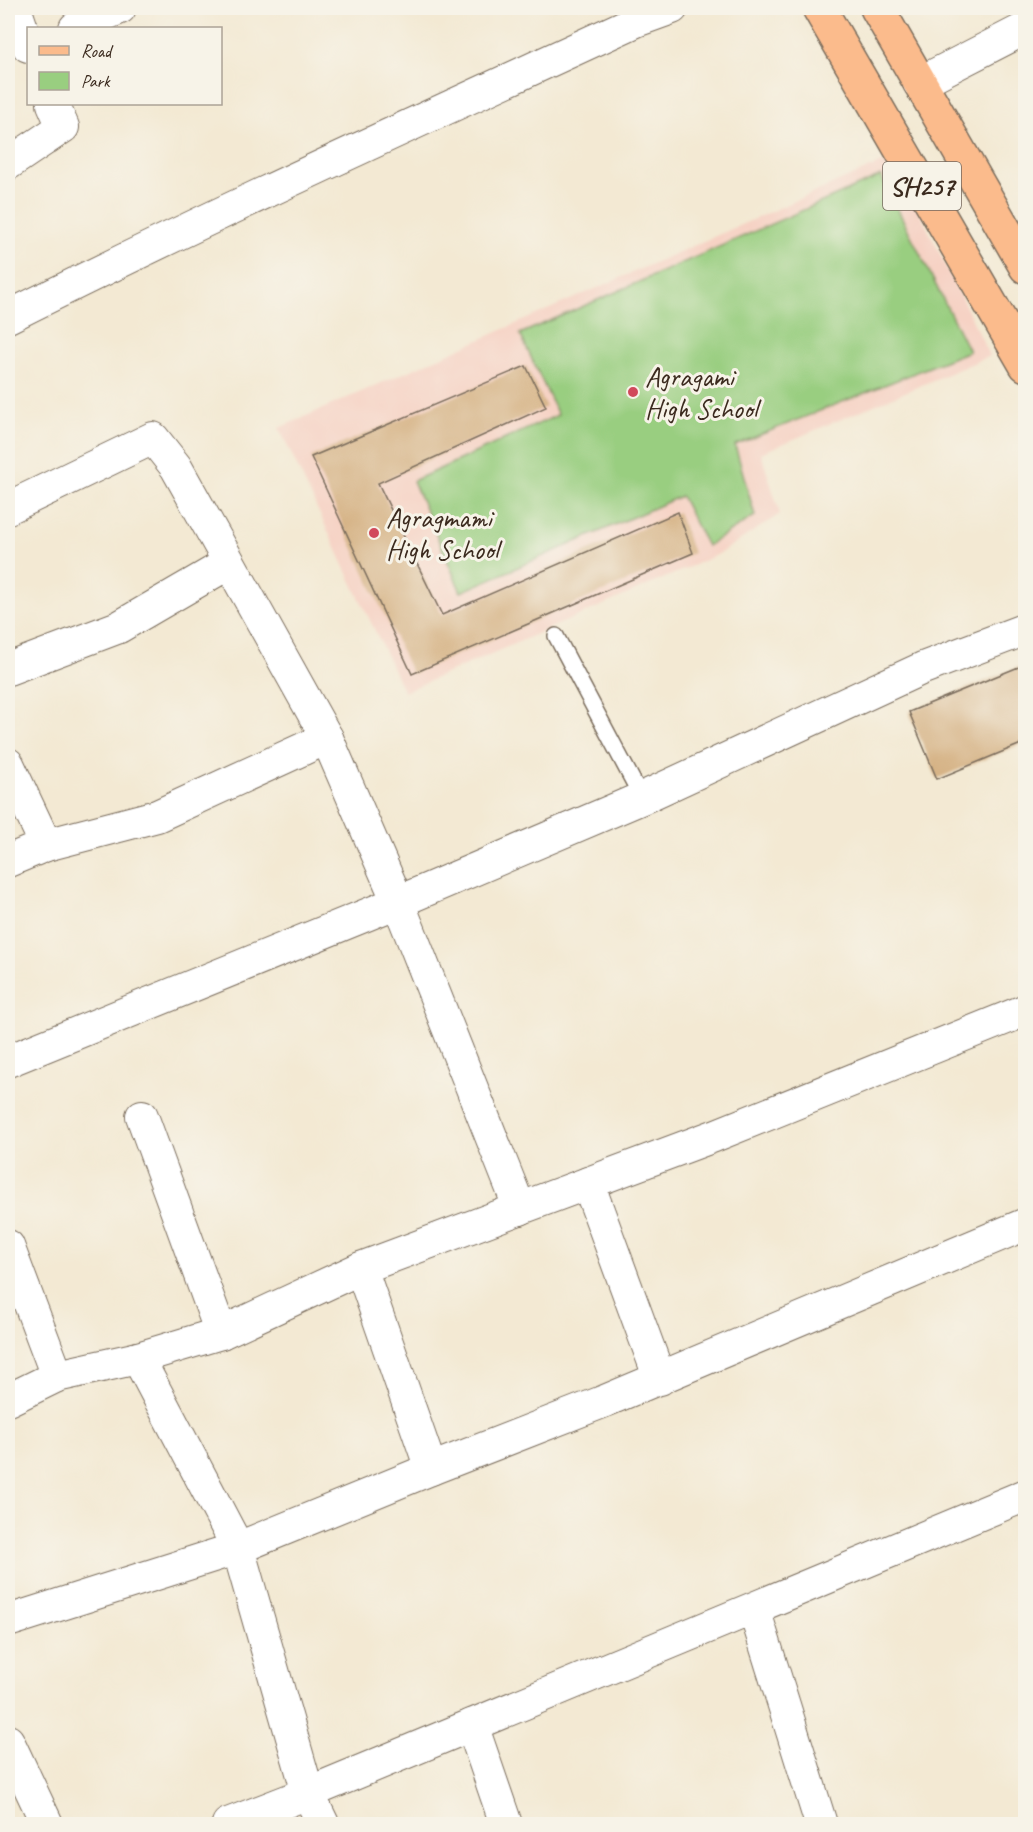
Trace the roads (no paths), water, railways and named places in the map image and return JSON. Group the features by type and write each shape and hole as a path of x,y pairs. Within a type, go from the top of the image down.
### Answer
{"main road":[{"name":"SH257","path":"819,8 1026,365"},
{"name":"SH257","path":"877,8 1026,267"}],"street":[{"path":"15,8 27,43"},
{"path":"77,27 120,8"},
{"path":"8,317 133,254 636,21 672,8"},
{"path":"919,83 1026,28"},
{"path":"8,164 63,127 53,105"},
{"path":"8,507 153,438 176,467 327,738 398,902 520,1209"},
{"path":"8,669 119,627 229,563"},
{"path":"8,1061 398,902 642,798 923,668 1026,629"},
{"path":"8,861 46,845 157,816 327,738"},
{"path":"8,764 46,845"},
{"path":"8,1400 57,1376 138,1358 221,1333 361,1268 714,1136 1026,1010"},
{"path":"142,1116 221,1333"},
{"path":"588,1183 660,1379"},
{"path":"8,1621 238,1548 660,1379 1026,1224"},
{"path":"8,1246 57,1376"},
{"path":"361,1268 431,1469"},
{"path":"138,1358 238,1548 308,1793 323,1824"},
{"path":"228,1824 308,1793 1026,1495"},
{"path":"754,1609 820,1824"},
{"path":"472,1725 506,1824"},
{"path":"8,1741 47,1824"}],"lane":[{"path":"556,636 642,798"}],"place":[{"name":"Agragami High School","path":"633,392"},
{"name":"Agragmami High School","path":"374,533"}]}
